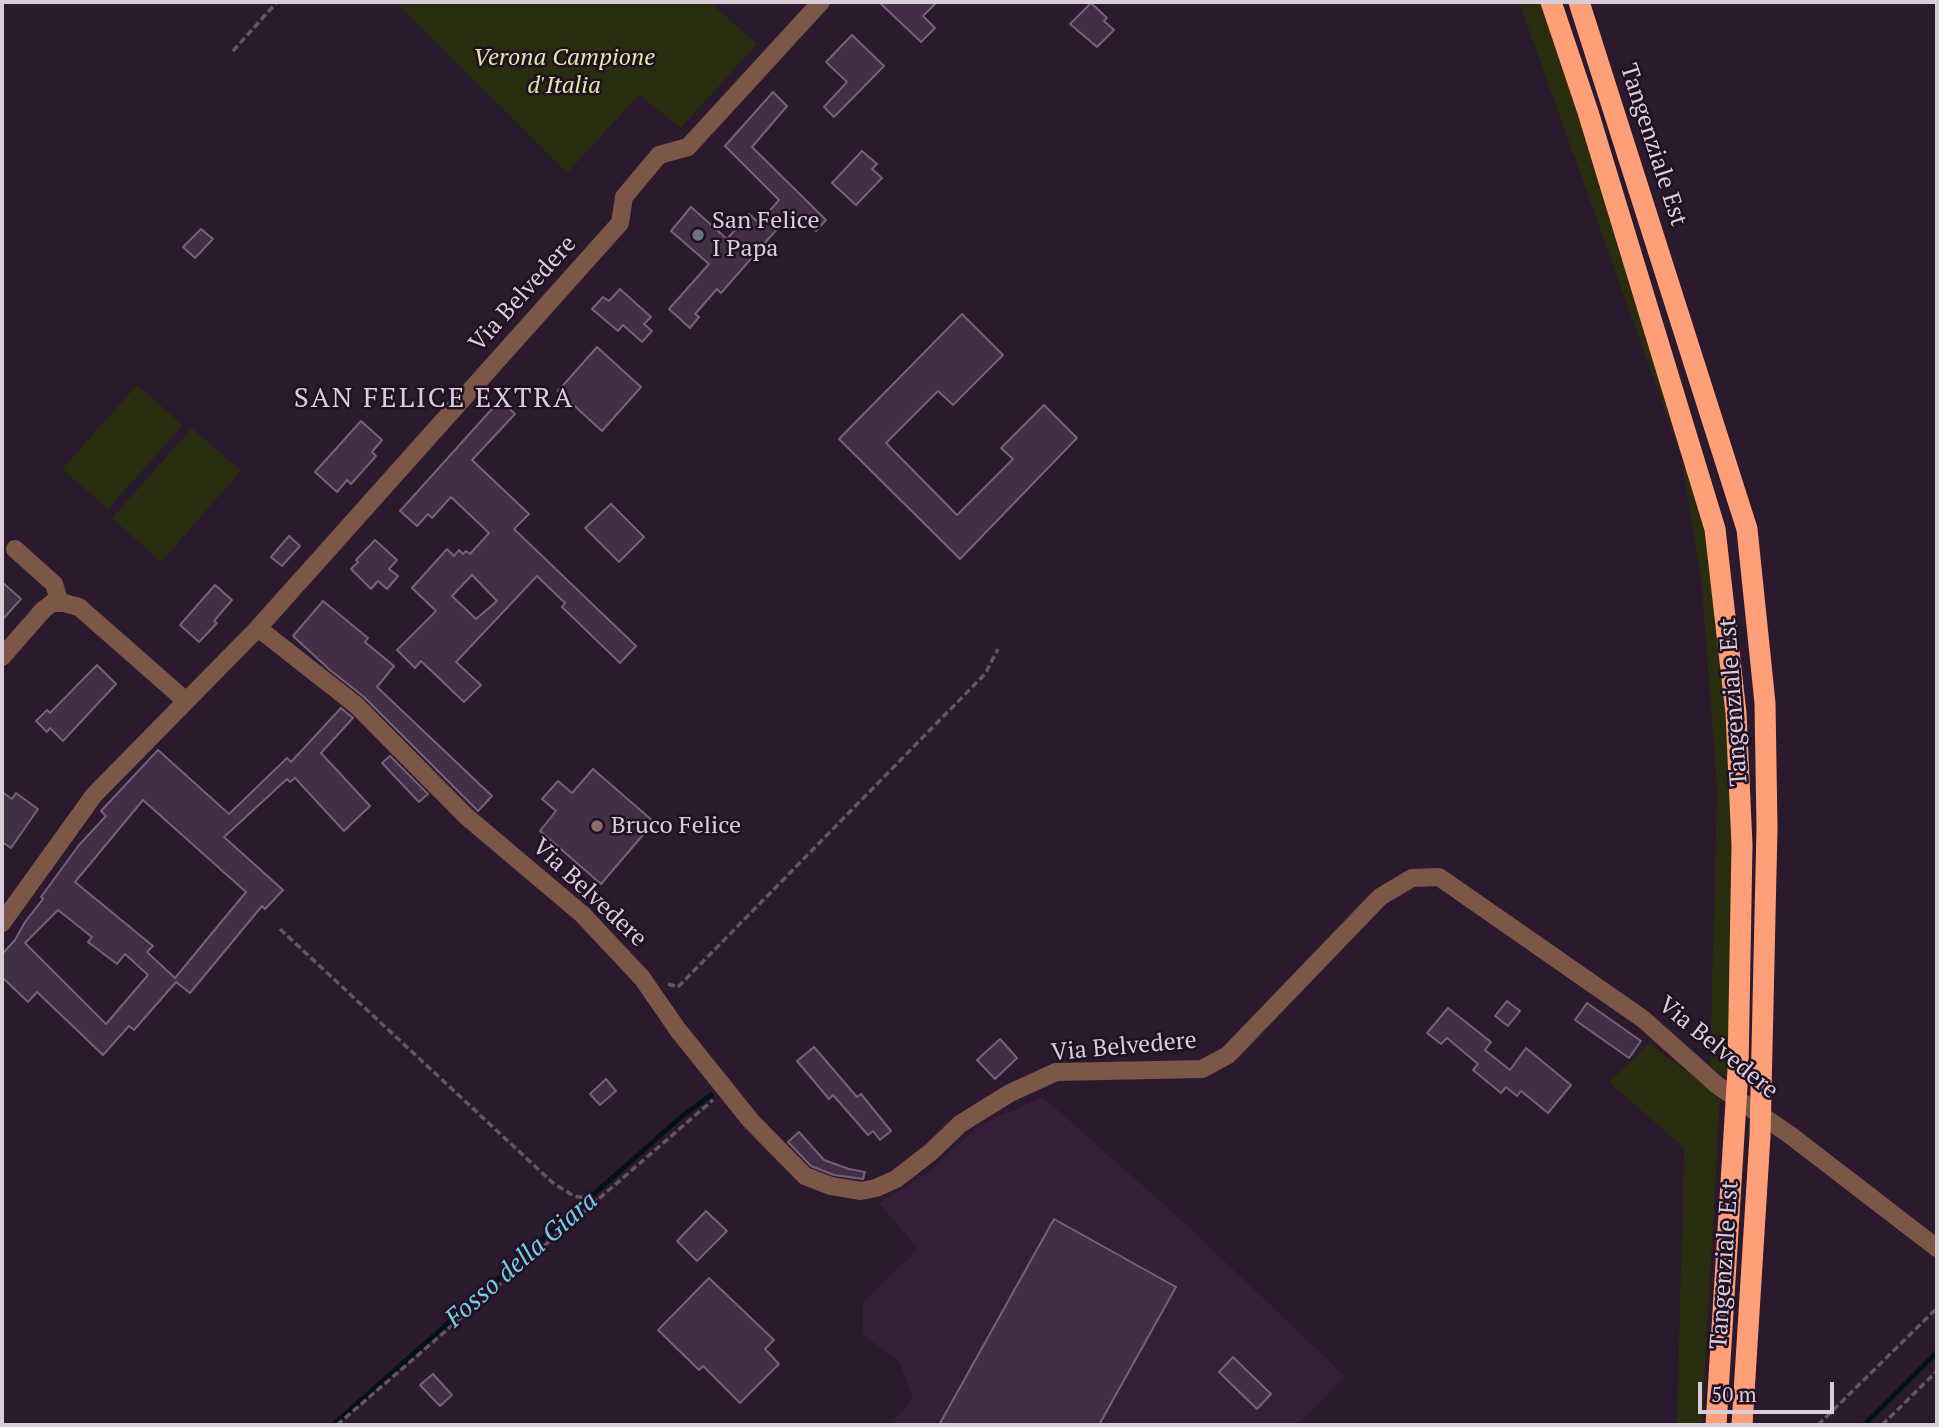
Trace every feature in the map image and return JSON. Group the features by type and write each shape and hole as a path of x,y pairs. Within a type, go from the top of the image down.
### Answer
{"highway":[{"name":"Tangenziale Est","path":"1551,2 1588,112 1715,529 1736,713 1742,845 1738,1070 1716,1425"},
{"name":"Tangenziale Est","path":"1579,2 1746,529 1765,703 1767,828 1760,1136 1742,1422"}],"street":[{"name":"Via Belvedere","path":"2,923 93,795 258,628 620,223 624,197 659,155 688,147 821,2"},
{"path":"15,549 54,584 60,603"},
{"path":"2,657 52,603 79,607 186,701"},
{"name":"Via Belvedere","path":"258,628 356,705 466,816 582,914 642,978 751,1121 805,1176 831,1186 861,1191 876,1188 931,1153 960,1124 1010,1093 1056,1072 1202,1069 1228,1055 1380,897 1412,878 1439,877 1643,1019 1717,1085 1790,1135 1937,1248"}],"path":[{"path":"233,51 277,2"},
{"path":"642,978 678,987 985,674 998,649"},
{"path":"280,929 553,1183 574,1196 597,1200"},
{"path":"337,1425 725,1089"},
{"path":"1818,1425 1937,1308"},
{"path":"1882,1425 1937,1371"}],"shaded area":[{"path":"1043,1097 1178,1217 1345,1376 1297,1425 890,1425 913,1398 898,1360 863,1335 863,1303 918,1249 879,1203 927,1173 979,1125"}],"green space":[{"name":"Verona Campione d'Italia","path":"395,2 710,2 757,44 681,128 639,95 567,173"},
{"path":"1519,2 1555,2 1704,487 1742,766 1732,1082 1710,1066 1717,788 1702,588 1682,458"},
{"path":"137,385 183,425 108,509 62,469"},
{"path":"192,428 241,471 161,562 112,518"},
{"path":"1649,1043 1720,1099 1702,1425 1677,1425 1684,1148 1609,1082"}],"building":[{"path":"879,2 937,2 923,16 935,28 921,42"},
{"path":"1091,3 1107,18 1104,21 1114,30 1097,47 1070,24"},
{"path":"852,35 884,66 834,117 824,107 847,82 826,62"},
{"path":"773,92 787,106 752,147 826,220 816,231 803,218 801,221 792,212 721,293 717,289 695,314 699,317 690,328 669,309 709,264 671,231 691,207 727,239 749,214 759,223 779,200 725,146"},
{"path":"862,151 877,164 872,169 882,178 856,205 832,183"},
{"path":"201,229 213,239 195,258 183,247"},
{"path":"620,289 651,317 644,324 652,331 642,342 623,325 618,331 592,309 603,297 609,301"},
{"path":"962,314 1003,355 953,405 938,391 886,443 957,515 1013,459 1001,448 1044,405 1077,438 960,559 839,439"},
{"path":"597,347 641,387 602,431 558,391"},
{"path":"500,400 515,414 472,460 529,514 514,529 636,646 620,663 562,607 565,603 537,576 456,662 481,685 464,702 421,661 415,668 397,650 436,611 412,588 447,549 454,556 459,550 463,554 466,551 470,554 489,533 451,497 432,518 428,514 417,526 400,511","holes":["472,575 497,601 476,619 452,596"]},
{"path":"361,421 382,440 372,452 376,456 351,484 347,480 337,492 315,472"},
{"path":"611,504 644,537 619,562 585,528"},
{"path":"289,536 300,546 282,566 271,557"},
{"path":"375,540 397,560 389,569 398,576 387,589 378,581 371,589 351,569"},
{"path":"2,582 21,599 2,620"},
{"path":"215,585 232,600 214,621 217,623 199,642 180,625"},
{"path":"323,601 368,638 365,642 394,666 377,687 492,796 478,811 364,697 293,636"},
{"path":"97,665 116,684 63,741 50,728 47,732 36,721 47,710 50,713"},
{"path":"341,708 353,718 321,753 370,806 344,831 295,778 290,782 287,779 224,837 283,890 265,909 262,906 190,993 176,982 134,1030 129,1026 103,1055 37,992 28,1002 2,977 2,954 15,940 43,899 41,897 79,845 106,816 101,811 158,750 229,814 287,758 291,762","holes":["143,800 246,892 175,978 147,952 153,946 75,882","58,910 92,937 88,942 117,964 125,954 148,975 106,1024 25,943"]},
{"path":"390,756 428,794 419,802 382,763"},
{"name":"Bruco Felice","path":"593,769 654,822 601,884 540,831 556,811 542,799 558,781 572,793"},
{"path":"2,792 12,799 16,793 38,809 11,848 2,842"},
{"path":"1507,1001 1520,1011 1508,1026 1495,1016"},
{"path":"1587,1003 1641,1041 1629,1058 1575,1020"},
{"path":"1448,1008 1491,1042 1485,1050 1510,1070 1526,1048 1571,1085 1548,1113 1521,1091 1517,1096 1506,1087 1501,1093 1473,1070 1478,1064 1447,1038 1441,1044 1427,1033"},
{"path":"1000,1039 1017,1058 995,1079 977,1060"},
{"path":"814,1047 857,1097 861,1094 891,1131 880,1140 873,1131 868,1135 833,1095 829,1099 797,1061"},
{"path":"606,1079 616,1091 600,1105 590,1094"},
{"path":"799,1132 824,1160 865,1172 863,1179 834,1175 811,1166 788,1142"},
{"path":"706,1211 727,1231 697,1261 677,1241"},
{"path":"1054,1219 1176,1287 1099,1425 939,1425"},
{"path":"709,1278 774,1340 765,1349 779,1364 740,1403 703,1366 699,1370 658,1330"},
{"path":"1233,1357 1271,1394 1257,1409 1219,1372"},
{"path":"433,1374 452,1395 440,1406 420,1385"}],"waterway":[{"name":"Fosso della Giara","path":"333,1425 681,1117 711,1095"},
{"path":"1864,1425 1937,1352"}],"place":[{"name":"San Felice I Papa","path":"698,235"},
{"name":"Bruco Felice","path":"597,826"}],"district":[{"name":"SAN FELICE EXTRA","path":"434,399"}]}
